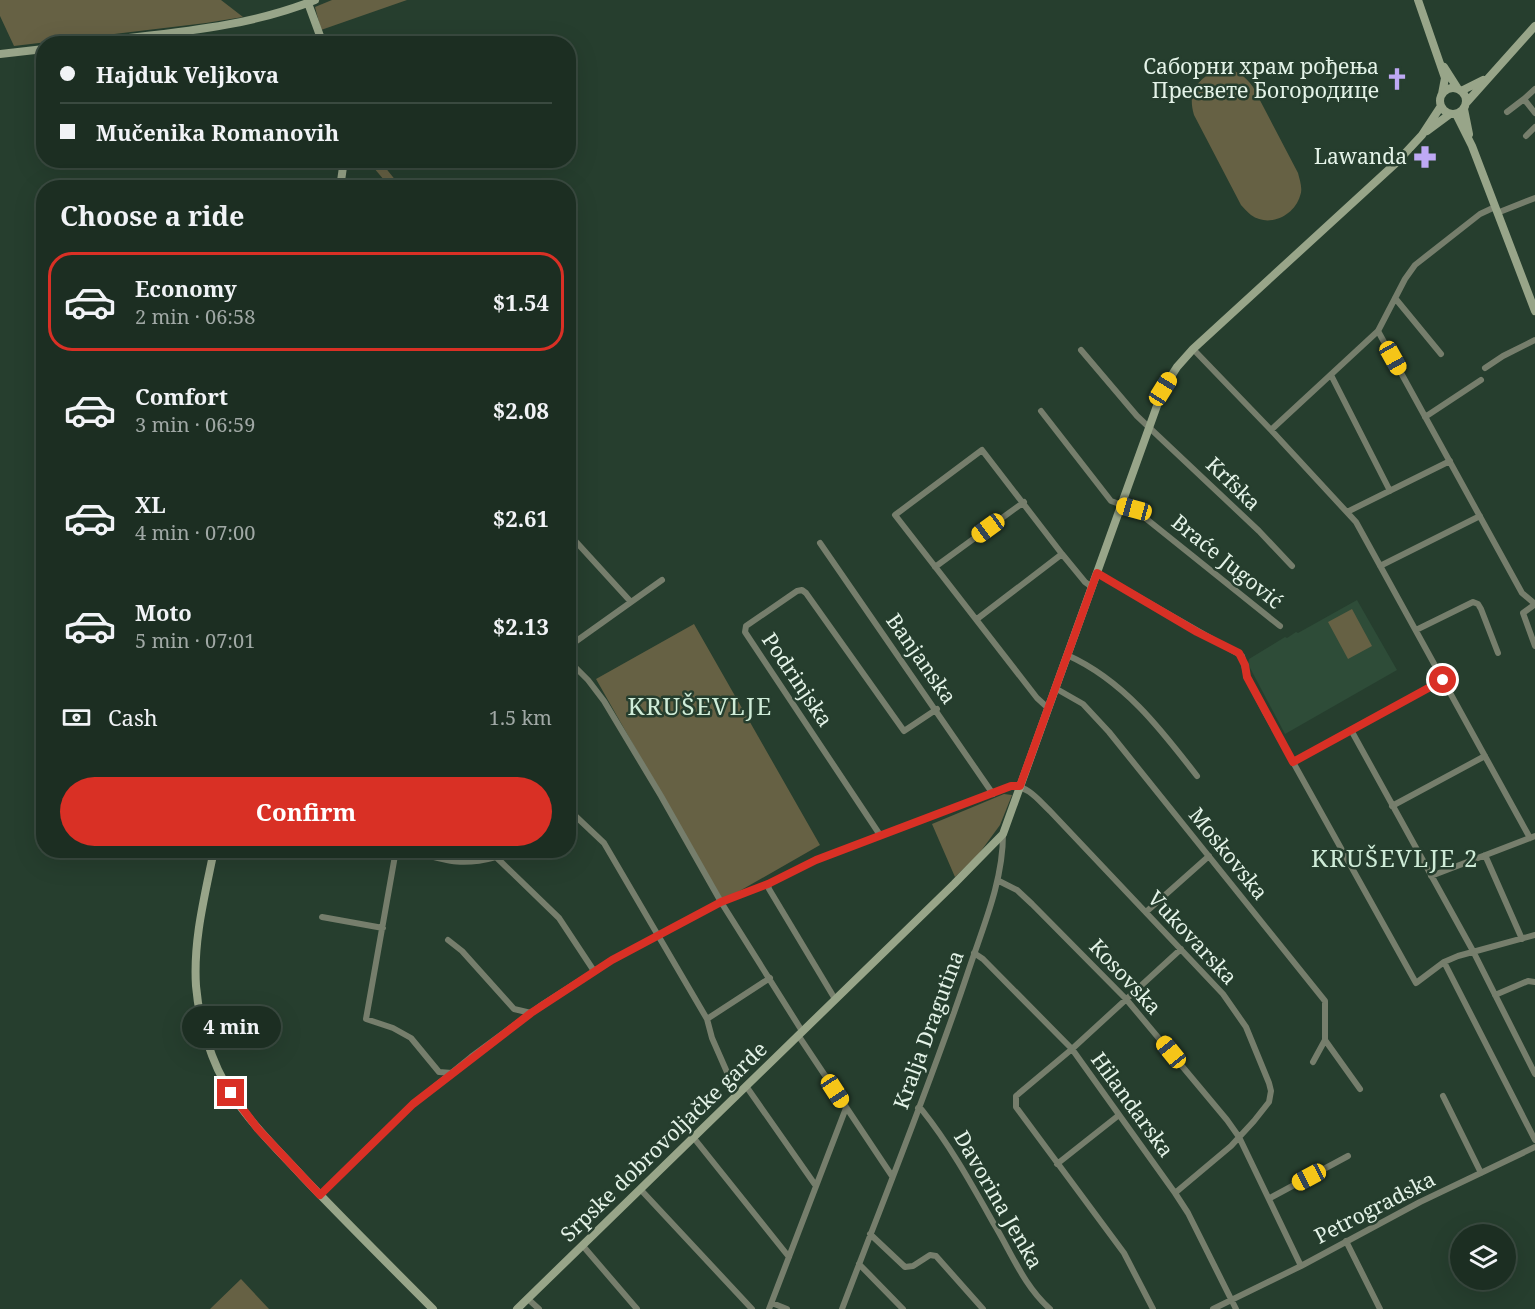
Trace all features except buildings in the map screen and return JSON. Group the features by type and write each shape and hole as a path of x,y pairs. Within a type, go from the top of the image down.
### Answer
{"main road":[{"path":"1418,0 1445,78 1441,106 1422,135"},
{"path":"142,36 258,19 312,2 321,36"},
{"path":"1422,135 1465,106 1535,26"},
{"path":"0,54 36,50"},
{"path":"1439,59 1460,90 1472,146"},
{"path":"1442,94 1452,88 1460,90 1489,77"},
{"path":"1441,106 1444,111 1453,114 1472,146 1535,311"},
{"name":"Srpske dobrovoljačke garde","path":"517,1309 1003,834 1163,389 1192,349 1396,163 1422,135"},
{"path":"212,858 197,939 195,965 199,1008 219,1072 231,1093 258,1129 433,1309"}],"street":[{"path":"1507,112 1535,88"},
{"path":"1524,99 1535,112"},
{"path":"1526,136 1535,127"},
{"path":"1271,430 1378,331 1405,279 1415,265 1480,214 1535,198"},
{"path":"1395,298 1441,354"},
{"path":"1378,331 1521,593 1535,605 1523,614 1535,646"},
{"path":"1485,368 1535,339"},
{"path":"1192,349 1356,522 1485,756 1533,837 1431,876"},
{"name":"Krfska","path":"1081,350 1137,416 1259,531 1292,566"},
{"path":"1331,375 1390,491"},
{"path":"1425,417 1481,380"},
{"name":"Braće Jugović","path":"1041,411 1111,501 1134,509 1280,626"},
{"path":"1048,708 1037,698 895,515 982,450 1062,554 1085,582 1092,587"},
{"path":"1347,512 1450,461"},
{"path":"935,567 1024,502"},
{"path":"1380,566 1480,516"},
{"path":"576,542 631,602"},
{"name":"Banjanska","path":"820,543 937,709 993,794"},
{"path":"976,619 1062,554"},
{"path":"1097,573 1197,632 1239,653 1244,661 1251,686 1416,983 1444,962 1473,951 1535,934"},
{"path":"576,641 662,580"},
{"name":"Podrinjska","path":"880,835 745,632 746,627 797,591 802,590 806,592 904,731 937,709"},
{"path":"1416,630 1473,602 1478,604 1498,653"},
{"path":"1067,655 1107,678 1134,701 1161,729 1197,776"},
{"path":"576,668 604,701 721,902 770,978 800,1033 846,1108 892,1176"},
{"path":"1293,762 1443,680"},
{"name":"Moskovska","path":"1055,688 1074,697 1090,711 1324,1001 1325,1040"},
{"path":"1351,730 1473,951 1535,1074"},
{"path":"1392,806 1485,756"},
{"path":"320,1195 413,1104 513,1026 594,971 658,934 721,902 768,884 816,860 1011,786 1020,786"},
{"name":"Vukovarska","path":"1020,786 1026,788 1050,812 1223,994 1246,1027 1269,1083 1271,1091 1269,1102 1231,1146 1175,1193"},
{"path":"576,817 604,843 658,934 706,1019 737,1095"},
{"name":"Kralja Dragutina","path":"842,1309 974,954 999,880 1003,834"},
{"path":"1485,855 1522,939"},
{"path":"1146,912 1209,856"},
{"path":"395,858 366,1019 393,1028 411,1038 439,1072 440,1083"},
{"path":"438,858 459,864 492,858"},
{"path":"497,858 559,918 594,971"},
{"name":"Kosovska","path":"999,880 1017,890 1032,904 1126,999 1239,1137 1301,1266"},
{"path":"768,884 835,999"},
{"path":"322,917 383,928"},
{"path":"448,940 470,959 514,1008 531,1013"},
{"path":"1153,1309 1124,1253 1014,1102 1016,1096 1181,949"},
{"name":"Hilandarska","path":"974,954 983,959 1071,1049 1188,1213 1236,1309"},
{"path":"1444,962 1535,1140"},
{"path":"706,1019 770,978"},
{"path":"1495,995 1528,981 1535,982"},
{"path":"513,1026 514,1008"},
{"path":"1312,1062 1325,1040 1360,1089"},
{"path":"439,1072 452,1073"},
{"path":"746,1086 816,1186"},
{"path":"1443,1096 1481,1173"},
{"path":"787,1309 770,1306 846,1108"},
{"name":"Davorina Jenka","path":"918,1108 922,1110 945,1141 1023,1278 1035,1296 1050,1309"},
{"path":"1057,1164 1119,1115"},
{"path":"693,1137 789,1257"},
{"name":"Petrogradska","path":"1214,1309 1301,1266 1420,1202 1535,1147"},
{"path":"1269,1198 1348,1156"},
{"path":"641,1190 752,1309"},
{"path":"870,1234 905,1267 913,1266 930,1255 936,1257 983,1309"},
{"path":"1346,1241 1380,1309"},
{"path":"584,1246 637,1309"},
{"path":"859,1264 903,1309"},
{"path":"528,1299 539,1309"}],"shaded area":[{"path":"0,0 221,0 243,17 97,36 36,36 36,43 14,46 0,16"},
{"path":"332,0 407,0 321,30 315,7"},
{"path":"1218,69 1234,71 1250,82 1298,173 1300,196 1292,209 1280,218 1258,219 1241,205 1194,115 1192,99 1196,87 1204,77"},
{"path":"374,168 386,168 395,180 384,180"},
{"path":"1357,600 1397,670 1285,734 1248,664 1249,659 1285,637 1298,633"},
{"path":"1352,609 1372,646 1348,659 1328,622"},
{"path":"694,624 820,845 722,901 596,679"},
{"path":"1004,794 1012,795 1000,825 978,855 955,877 932,824"},
{"path":"241,1279 269,1309 210,1309"}],"place":[{"name":"Саборни храм рођења Пресвете Богородице","path":"1397,79"},
{"name":"Lawanda","path":"1425,157"}],"district":[{"name":"KRUŠEVLJE","path":"700,707"},
{"name":"KRUŠEVLJE 2","path":"1395,859"}],"route":[{"path":"231,1093 258,1129 320,1195 413,1104 531,1013 612,960 721,902 768,884 816,860 1011,786 1020,786 1097,573 1197,632 1239,653 1245,665 1247,677 1293,762 1443,680"}]}
